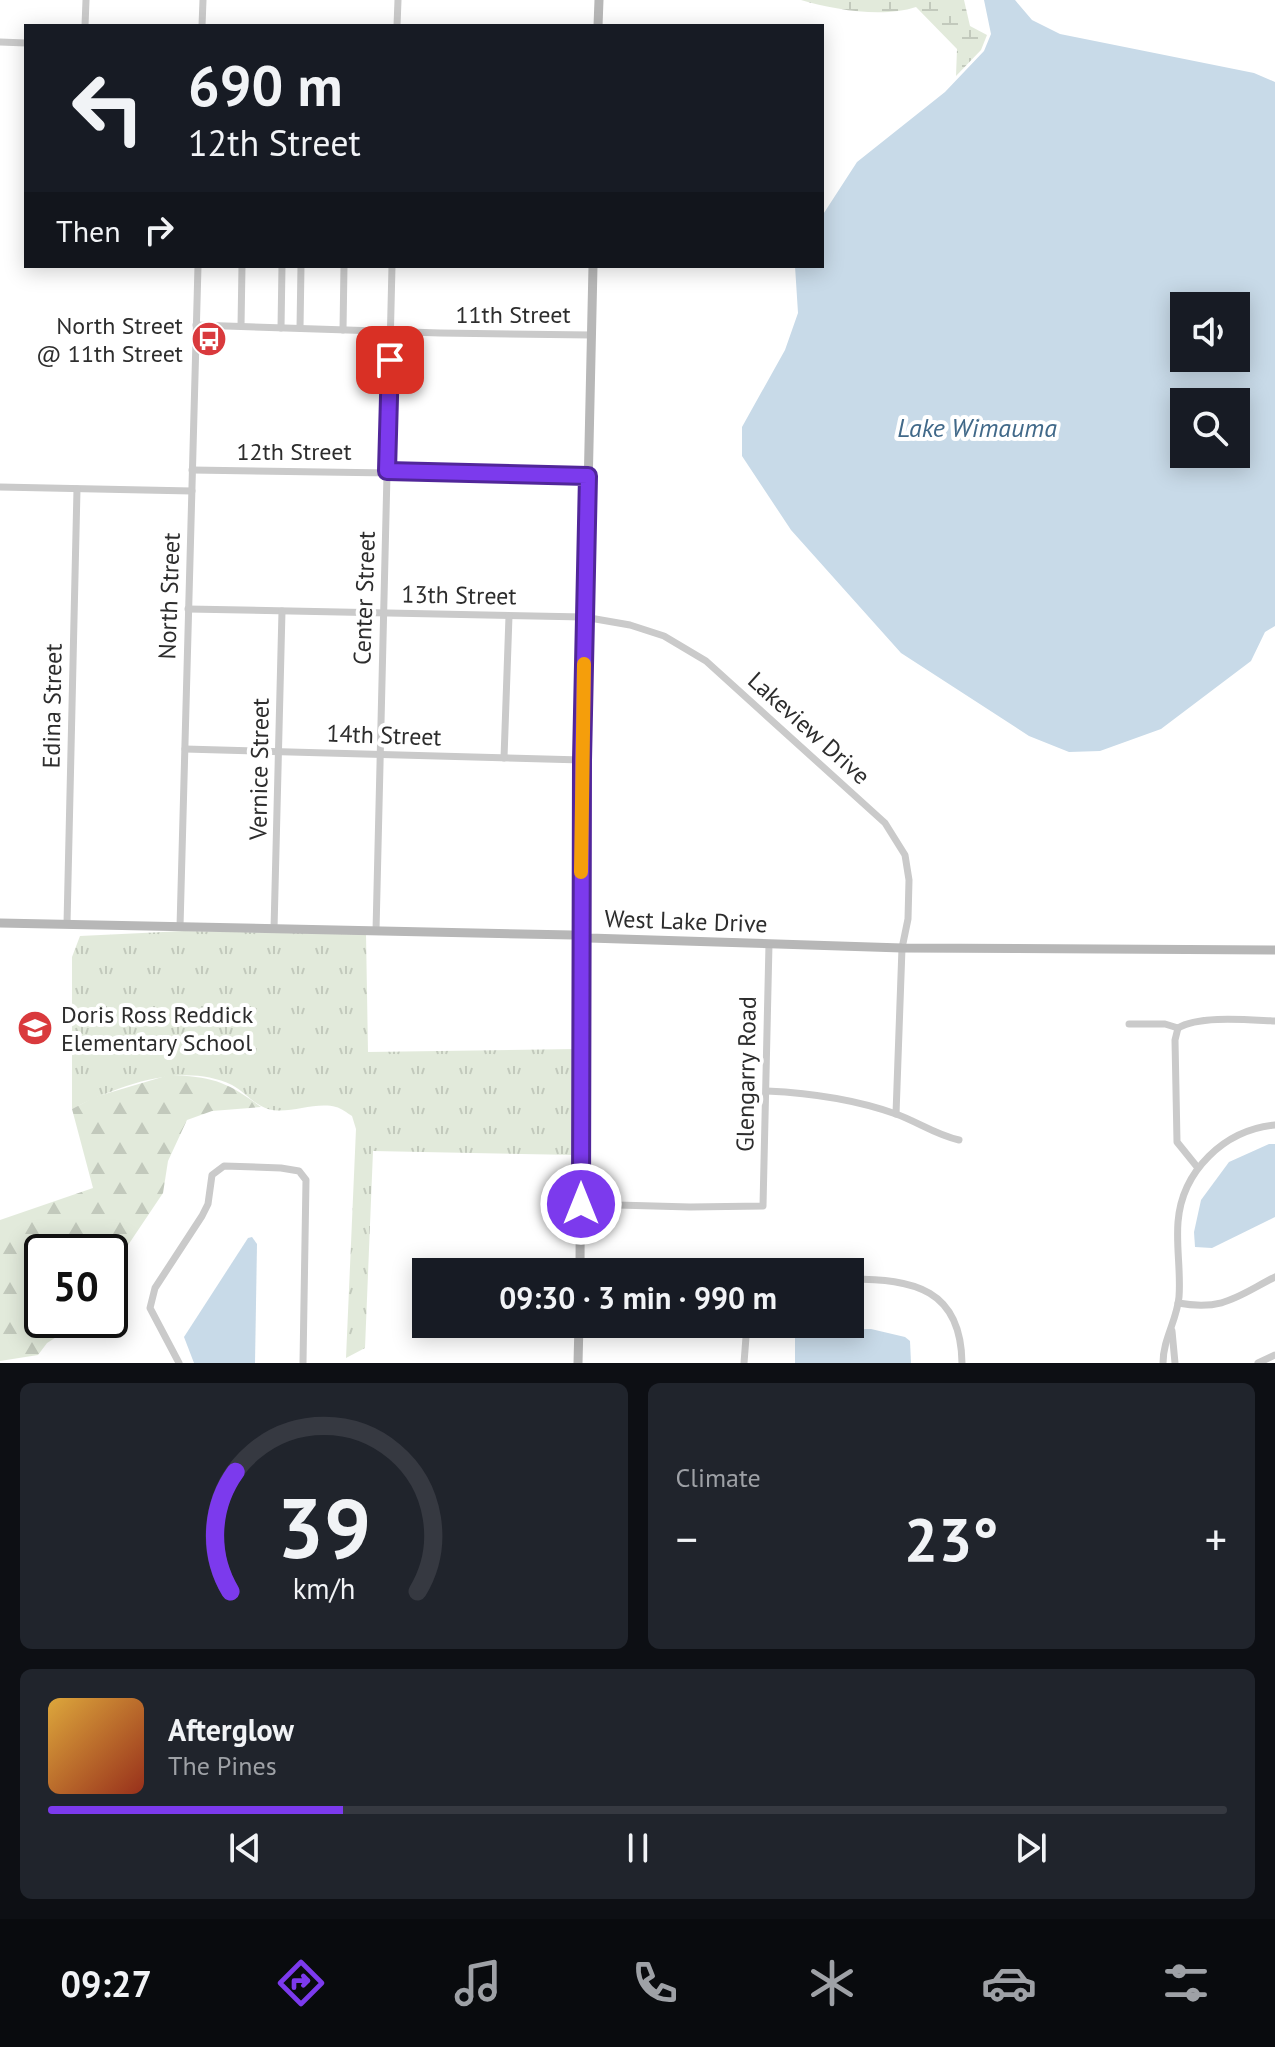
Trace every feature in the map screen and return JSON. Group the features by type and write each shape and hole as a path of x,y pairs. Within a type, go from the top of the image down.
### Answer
{"street":[{"path":"85,24 86,0"},
{"path":"202,24 203,0"},
{"path":"397,24 398,0"},
{"path":"598,24 599,0"},
{"path":"0,42 24,43"},
{"name":"North Street","path":"180,927 198,268"},
{"path":"241,326 242,268"},
{"path":"281,328 282,268"},
{"path":"300,328 301,268"},
{"path":"343,330 344,268"},
{"name":"Center Street","path":"376,931 392,268"},
{"path":"580,1258 582,760 593,268"},
{"name":"11th Street","path":"196,325 591,335"},
{"name":"12th Street","path":"192,470 588,476"},
{"path":"0,487 192,491"},
{"name":"Edina Street","path":"67,924 77,489"},
{"name":"13th Street","path":"188,609 584,617"},
{"name":"Vernice Street","path":"274,929 282,611"},
{"path":"504,758 509,616"},
{"name":"Lakeview Drive","path":"584,617 630,625 664,636 706,661 885,823 905,855 909,880 908,919 902,948 896,1114"},
{"name":"14th Street","path":"185,749 582,760"},
{"name":"West Lake Drive","path":"0,923 581,936 902,948 1275,950"},
{"name":"Glengarry Road","path":"581,1204 763,1206 769,944"},
{"path":"1198,1168 1177,1142 1175,1040 1178,1028 1185,1024 1212,1021 1275,1021"},
{"path":"1129,1024 1165,1024 1178,1028"},
{"path":"767,1091 803,1092 839,1098 896,1114 940,1135 959,1140"},
{"path":"1163,1363 1164,1348 1178,1303 1180,1210 1186,1190 1198,1168 1220,1146 1234,1137 1275,1125"},
{"path":"179,1363 154,1319 150,1301 208,1204 212,1175 224,1166 299,1171 306,1180 303,1363"},
{"path":"1178,1303 1216,1305 1275,1277"},
{"path":"864,1279 921,1289 952,1307 960,1331 962,1363"},
{"path":"1173,1321 1171,1339 1175,1363"},
{"path":"578,1363 579,1338"},
{"path":"744,1363 746,1338"},
{"path":"1258,1363 1275,1355"}],"green space":[{"path":"801,0 964,0 970,26 987,35 981,50 956,76 957,49 916,7 889,12 859,11"},
{"path":"184,931 366,934 368,1052 578,1049 577,1155 373,1151 365,1348 346,1358 356,1129 352,1116 340,1108 328,1106 268,1109 232,1085 192,1075 150,1079 109,1092 72,1109 72,957 80,936"},
{"path":"169,1075 218,1082 261,1107 212,1111 187,1120 168,1161 163,1193 128,1245 128,1234 24,1234 24,1338 55,1338 38,1355 0,1361 0,1220 93,1188 72,1109 95,1097"}],"water":[{"name":"Lake Wimauma","path":"984,0 1015,0 1032,20 1060,34 1254,73 1275,82 1275,626 1265,632 1251,661 1161,729 1100,751 1069,752 1029,736 901,653 791,530 742,456 742,427 785,350 798,313 795,268 824,268 824,213 857,162 945,92 984,51 991,34"},
{"path":"1275,1144 1275,1217 1212,1248 1195,1247 1194,1232 1201,1200 1229,1162"},
{"path":"252,1237 257,1244 255,1363 194,1363 184,1337 248,1238"},
{"path":"864,1329 905,1337 910,1341 911,1363 795,1363 795,1338 864,1338"}],"slow traffic":[{"path":"581,872 584,664"}],"place":[{"name":"North Street @ 11th Street","path":"209,339"},
{"name":"Doris Ross Reddick Elementary School","path":"35,1028"}],"route":[{"path":"390,360 387,471 588,476 582,760 581,1204"}]}
